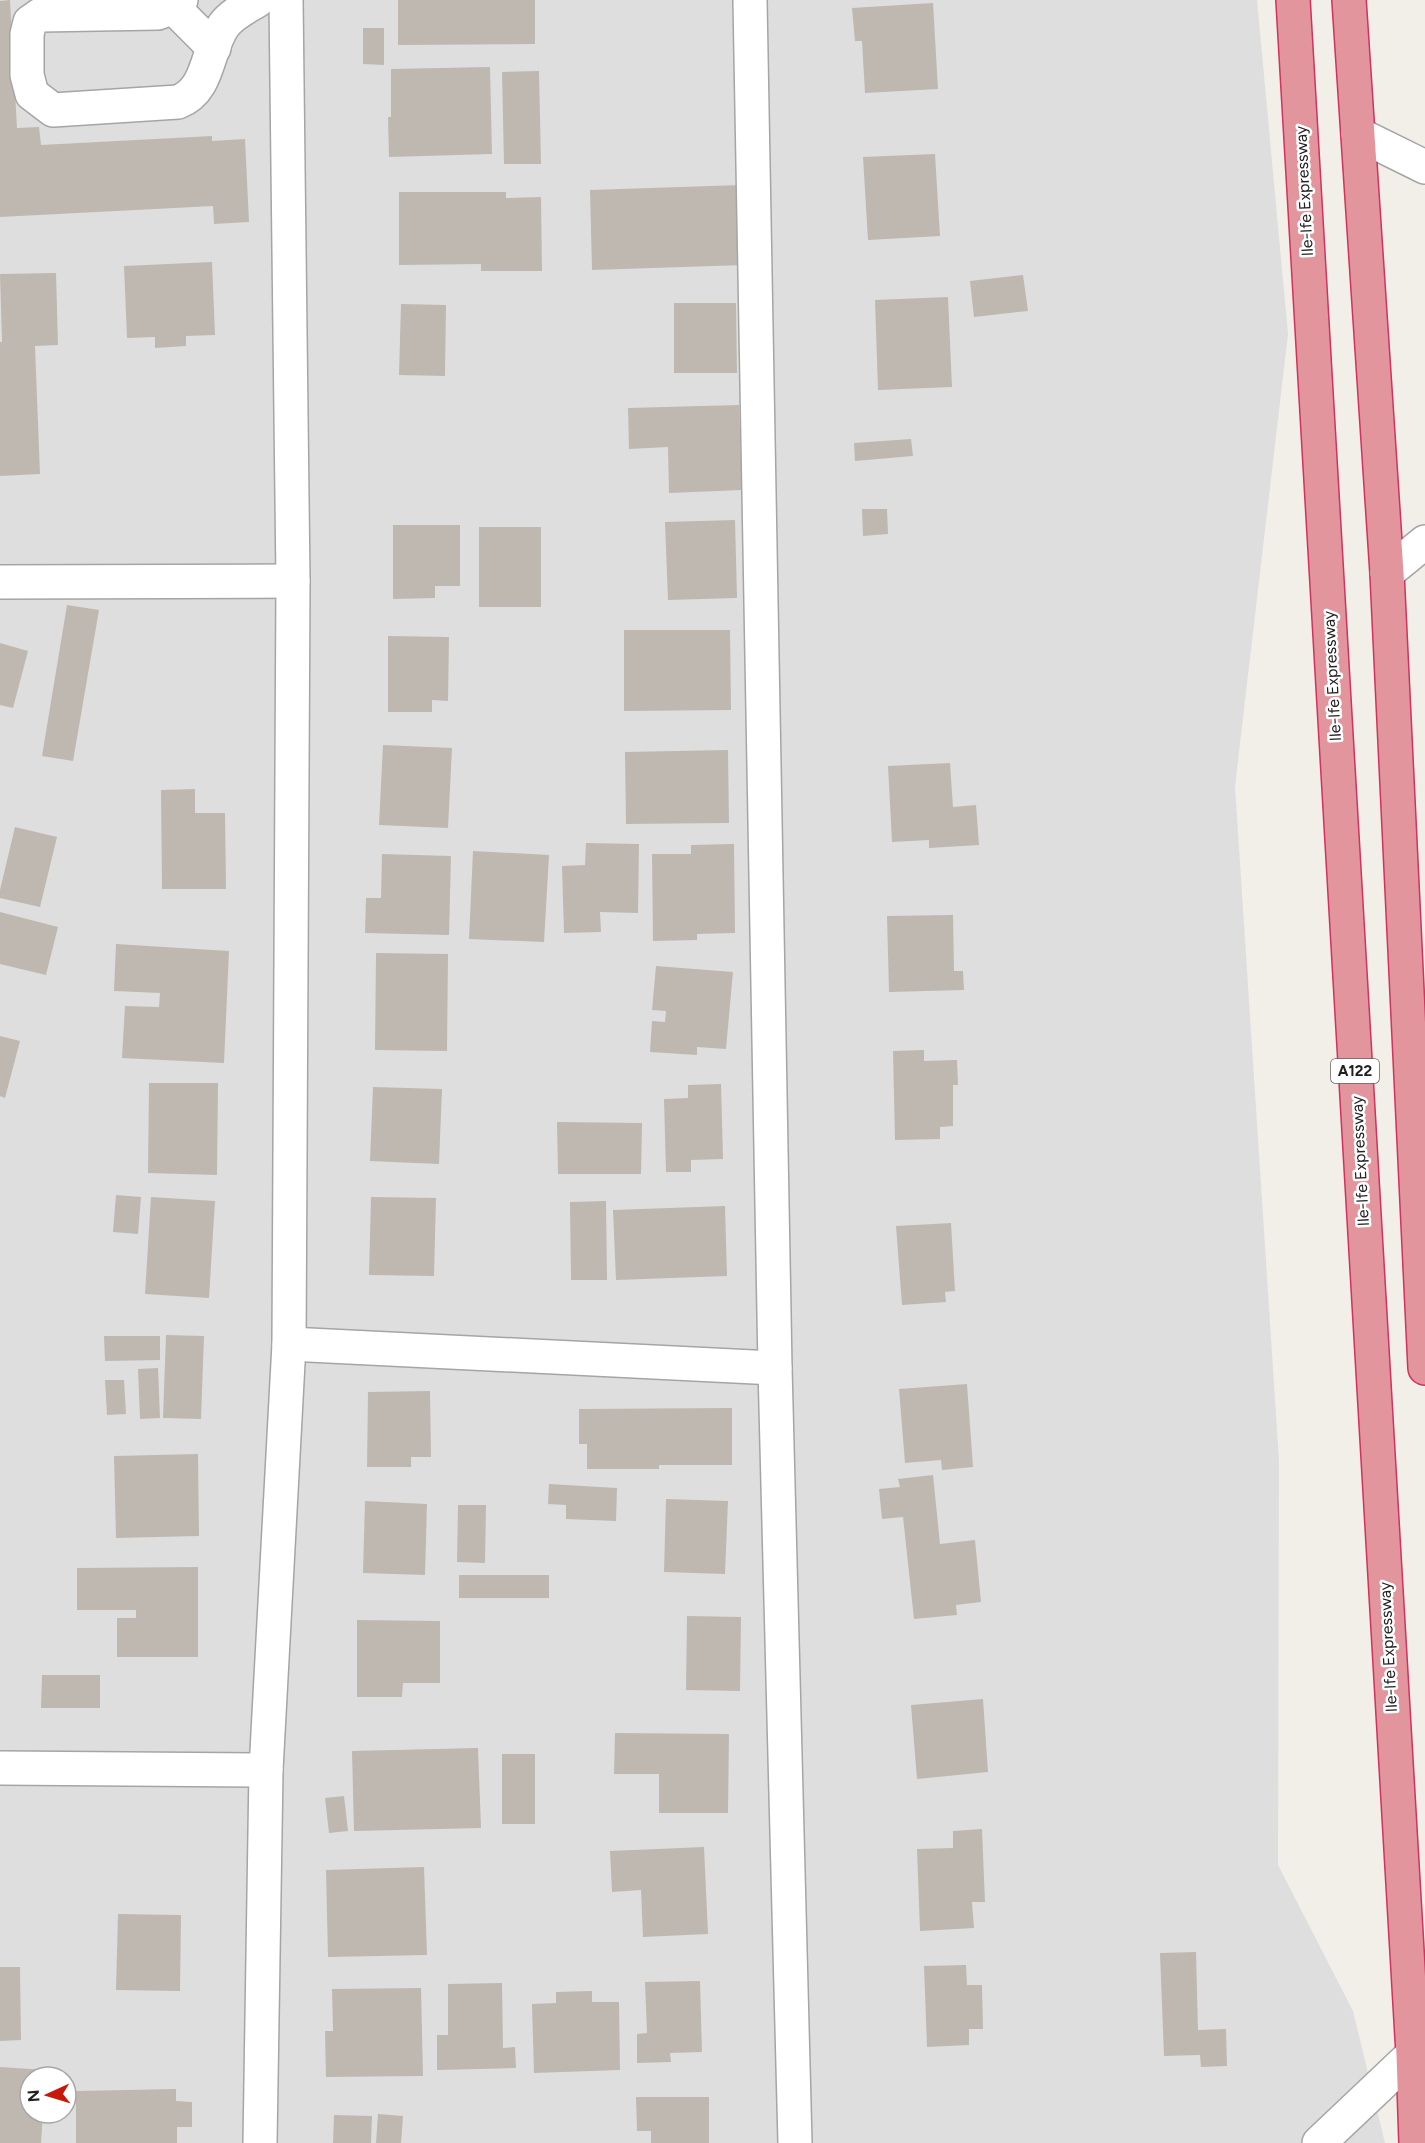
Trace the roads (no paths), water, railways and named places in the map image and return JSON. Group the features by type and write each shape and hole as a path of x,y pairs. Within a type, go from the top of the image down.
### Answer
{"highway":[{"name":"Ile-Ife Expressway","path":"1293,0 1413,2054 1416,2143"},
{"path":"1349,0 1387,573 1425,1368"}],"street":[{"path":"214,48 177,3 158,13 40,15 30,22 27,34 27,75 33,94 53,110 178,102 192,94 199,85 225,24 258,0"},
{"path":"260,2143 267,1770 289,1344 293,581 286,0"},
{"path":"750,0 775,1368 795,2143"},
{"path":"1358,134 1425,167"},
{"path":"1387,573 1425,542"},
{"path":"0,582 293,581"},
{"path":"289,1344 775,1368"},
{"path":"0,1768 267,1770"},
{"path":"1319,2143 1413,2054"}]}
